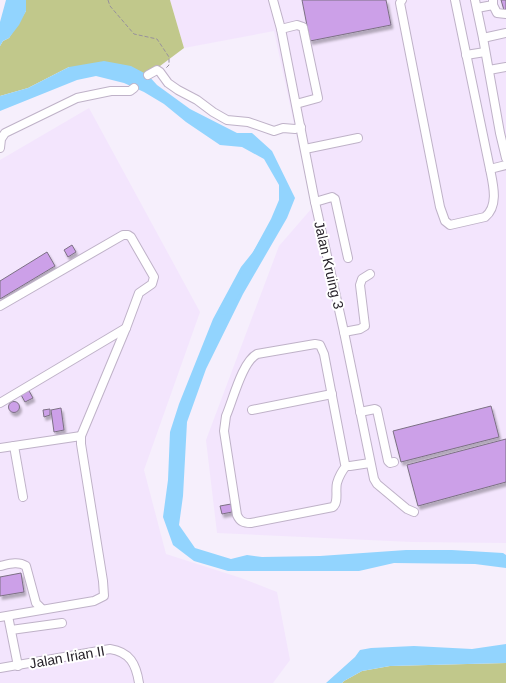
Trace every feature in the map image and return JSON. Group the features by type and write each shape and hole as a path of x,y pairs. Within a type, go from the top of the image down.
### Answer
{"street":[{"name":"Jalan Kruing 3","path":"273,0 281,29 315,202 344,332 374,479 377,484 414,512"},
{"path":"402,0 400,3 440,207 442,215 447,223 454,224 481,218 488,214 494,200 490,169 455,0"},
{"path":"506,14 497,13 493,2 476,4 503,132 503,151 506,158"},
{"path":"281,29 297,25 303,26 318,98 296,104"},
{"path":"483,38 506,33"},
{"path":"466,55 485,52"},
{"path":"489,70 506,67"},
{"path":"148,75 157,70 168,83 227,120 248,122 274,131 283,128 295,129 300,127"},
{"path":"0,148 2,137 5,133 66,102 77,98 111,91 130,91 134,88"},
{"path":"305,149 358,138"},
{"path":"490,169 506,165"},
{"path":"315,202 332,197 335,198 348,258"},
{"path":"0,306 123,235 130,236 135,242 154,277 152,284 139,293 81,436 81,444 104,586 104,596 94,602 4,616 11,630 18,666"},
{"path":"344,332 360,329 365,326 360,285 362,279 370,274"},
{"path":"0,403 126,328"},
{"path":"318,344 322,347 346,466 339,477 336,503 333,507 251,523 242,522 239,520 224,431 226,416 246,364 253,356 257,354 318,344"},
{"path":"252,410 332,394"},
{"path":"360,412 375,409 377,410 388,461 390,463 394,462"},
{"path":"0,448 81,436"},
{"path":"14,446 23,497"},
{"path":"346,466 370,463"},
{"path":"0,566 21,563 26,566 36,603 42,609"},
{"path":"11,630 62,623"},
{"name":"Jalan Irian II","path":"0,668 116,650 125,654 132,660 136,667 139,683"}],"path":[{"path":"108,0 110,6 134,34 157,39 169,57 169,65 160,72"}],"shaded area":[{"path":"170,0 506,0 506,543 412,542 217,533 206,440 279,246 312,208 274,31 184,48"},
{"path":"89,108 200,312 144,470 166,554 241,578 277,592 290,660 273,683 0,683 0,160"}],"green space":[{"path":"26,0 170,0 184,48 148,75 69,67 28,88 0,96 0,46 3,41 9,38 26,11"},
{"path":"506,663 506,683 342,683 362,671 390,666"}],"water":[{"path":"6,0 26,0 26,11 19,25 9,38 3,41 0,46 0,22"},
{"path":"104,61 131,66 148,75 157,85 190,109 237,133 252,133 272,151 295,198 287,218 243,294 206,369 187,422 183,496 179,525 195,548 231,559 247,555 262,557 320,556 406,550 452,550 503,553 506,555 506,568 475,564 394,563 359,571 228,571 194,561 173,545 163,517 168,480 170,432 179,404 213,319 241,267 253,252 271,219 279,200 279,185 264,159 242,147 220,145 186,122 164,104 144,92 124,83 96,76 77,80 0,111 0,96 28,88 69,67"},
{"path":"506,644 506,663 390,666 362,671 342,683 326,683 355,657 360,650 414,646 472,649"}],"building":[{"path":"302,0 386,0 391,25 310,41"},
{"path":"501,0 506,0 506,9 504,10"},
{"path":"72,245 76,252 68,257 64,250"},
{"path":"47,252 55,266 0,299 0,281"},
{"path":"28,389 33,398 25,402 20,393"},
{"path":"14,401 18,403 20,407 18,411 14,413 10,411 8,407 10,403"},
{"path":"491,406 499,437 401,462 393,431"},
{"path":"61,408 64,430 54,432 51,410"},
{"path":"50,409 50,415 44,417 43,410"},
{"path":"506,439 506,482 418,506 407,465"},
{"path":"231,504 232,512 222,514 220,506"},
{"path":"21,573 24,592 0,596 0,577"}],"waterway":[{"path":"224,310 268,237"},
{"path":"452,556 506,560"}]}
